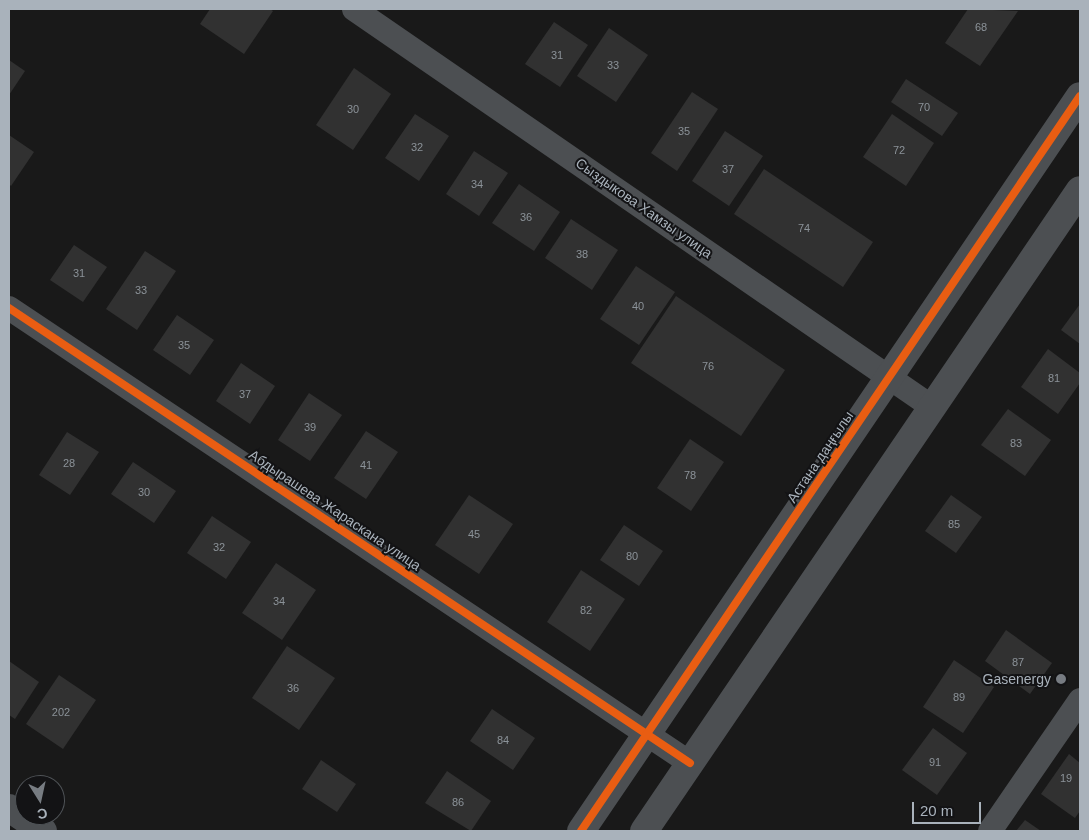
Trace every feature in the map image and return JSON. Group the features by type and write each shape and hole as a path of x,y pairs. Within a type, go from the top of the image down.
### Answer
{"street":[{"name":"Сыздыкова Хамзы улица","path":"354,9 932,407"},
{"name":"Астана даңғылы","path":"581,831 1080,96"},
{"path":"644,831 1080,190"},
{"name":"Абдырашева Жараскана улица","path":"9,308 648,733 690,763"},
{"path":"990,831 1080,700"},
{"path":"9,808 43,831"}],"building":[{"path":"210,9 270,9 273,11 244,54 200,24"},
{"path":"968,9 1018,11 980,66 945,43"},
{"path":"554,22 588,45 560,87 525,64"},
{"path":"609,28 648,55 616,102 577,76"},
{"path":"9,60 25,71 9,95"},
{"path":"354,68 391,94 353,150 316,125"},
{"path":"906,79 958,113 942,136 891,102"},
{"path":"692,92 718,109 677,171 651,153"},
{"path":"415,114 449,136 419,181 385,158"},
{"path":"892,114 934,143 906,186 863,157"},
{"path":"725,131 763,156 729,206 692,181"},
{"path":"9,135 34,152 11,186 9,184"},
{"path":"474,151 508,173 479,216 446,194"},
{"path":"764,169 873,242 843,287 734,214"},
{"path":"519,184 560,212 534,251 492,223"},
{"path":"571,219 618,250 592,290 545,258"},
{"path":"74,245 107,267 83,302 50,280"},
{"path":"145,251 176,271 137,330 106,309"},
{"path":"636,266 675,292 639,345 600,319"},
{"path":"676,296 785,370 741,436 631,363"},
{"path":"1080,304 1080,344 1061,330"},
{"path":"177,315 214,340 190,375 153,350"},
{"path":"1048,349 1080,373 1080,383 1058,414 1021,387"},
{"path":"241,363 275,386 250,424 216,401"},
{"path":"309,393 342,415 310,461 278,440"},
{"path":"1008,409 1051,440 1025,476 981,445"},
{"path":"366,431 398,452 366,499 334,478"},
{"path":"67,432 99,452 70,495 39,475"},
{"path":"690,439 724,462 691,511 657,488"},
{"path":"133,462 176,491 154,523 111,494"},
{"path":"469,495 513,524 479,574 435,545"},
{"path":"951,495 982,517 956,553 925,531"},
{"path":"212,516 251,542 226,579 187,553"},
{"path":"624,525 663,551 639,586 600,560"},
{"path":"276,563 316,590 282,640 242,613"},
{"path":"581,570 625,599 590,651 547,622"},
{"path":"1006,630 1052,663 1030,694 985,661"},
{"path":"287,646 335,678 299,730 252,698"},
{"path":"954,660 994,687 963,733 923,707"},
{"path":"9,661 39,682 15,719 9,715"},
{"path":"59,675 96,700 63,749 26,724"},
{"path":"492,709 535,738 513,770 470,741"},
{"path":"933,728 967,753 937,795 902,770"},
{"path":"1069,754 1080,763 1080,811 1075,818 1041,794"},
{"path":"321,760 356,784 337,812 302,789"},
{"path":"447,771 491,801 471,831 425,803"},
{"path":"1025,820 1041,831 1016,831"}],"cycle path":[{"path":"581,831 1080,96"},
{"path":"9,308 690,763"}],"place":[{"name":"Gasenergy","path":"1061,679"}]}
